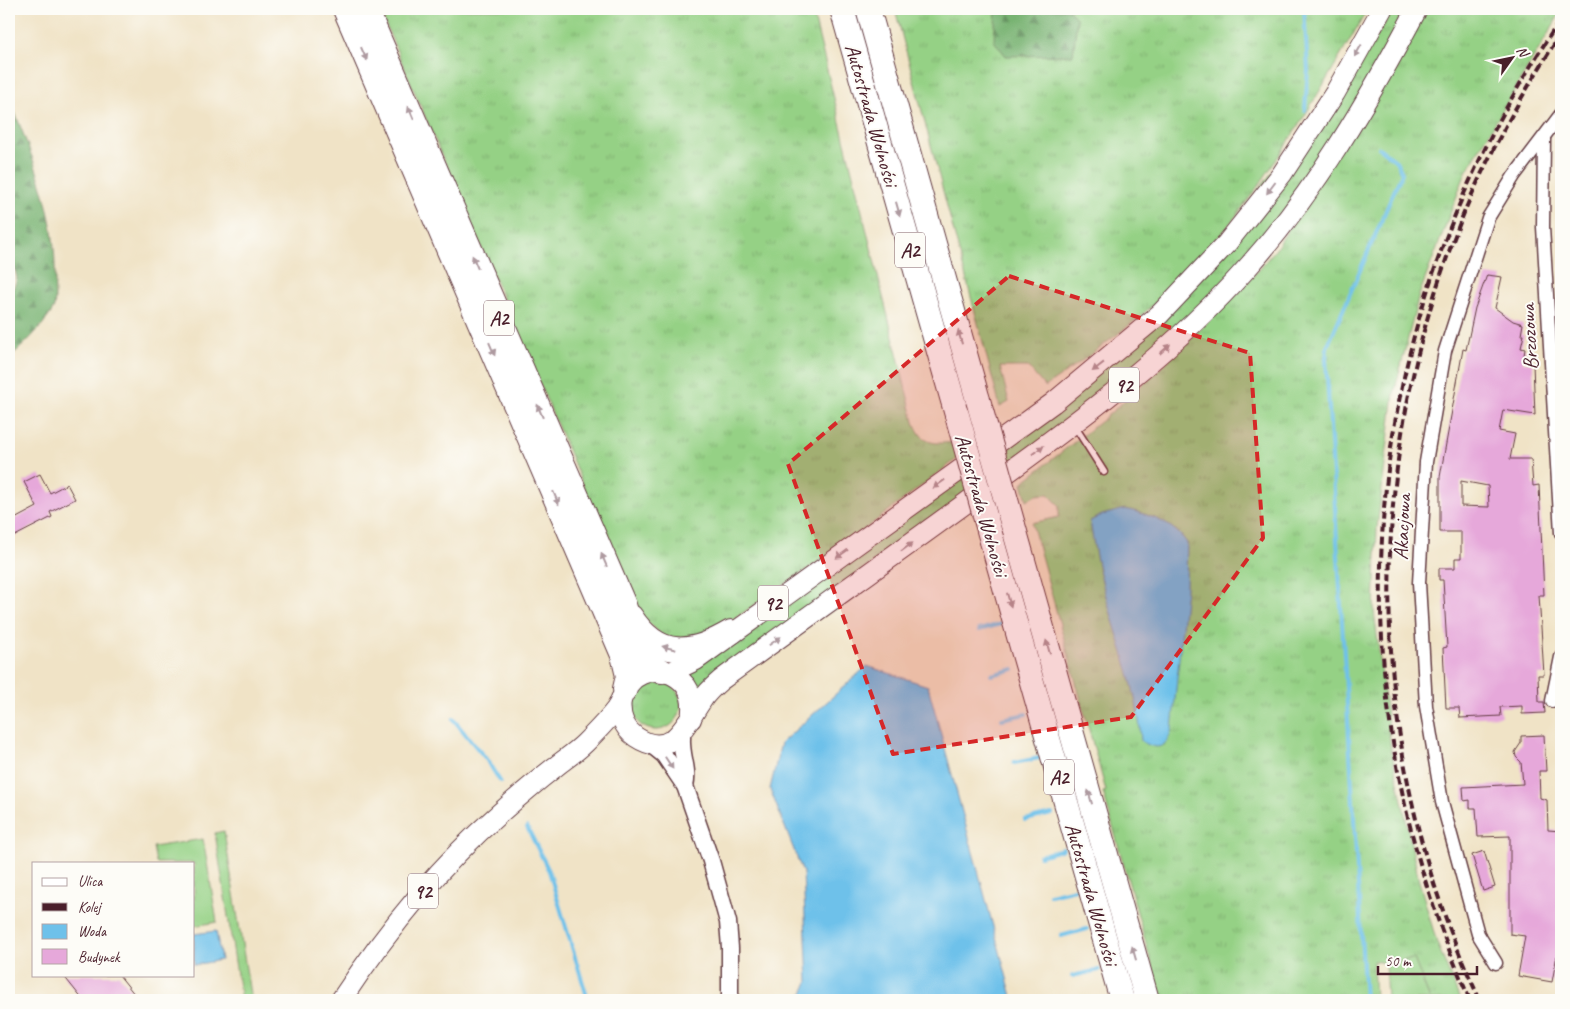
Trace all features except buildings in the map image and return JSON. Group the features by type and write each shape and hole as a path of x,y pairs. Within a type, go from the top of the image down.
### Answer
{"highway":[{"name":"A2","path":"345,9 623,655 628,676 623,694"},
{"name":"A2","path":"366,9 624,605 640,651 649,664 666,672"},
{"name":"Autostrada Wolności","path":"842,9 1122,1000"},
{"name":"Autostrada Wolności","path":"868,9 1147,1000"},
{"name":"A2","path":"884,9 896,70 912,125 912,164"},
{"name":"A2","path":"624,605 646,636 668,648 679,650 709,645 731,632"}],"main road":[{"name":"92","path":"341,1000 382,942 447,866 499,814 584,744 613,713 623,694 641,674 666,672 696,660 731,632 1052,403 1160,314 1227,244 1282,174 1335,93 1382,9"},
{"name":"92","path":"584,744 620,733 662,743 674,739 687,726 706,694 721,680 1073,424 1144,369 1193,324 1248,268 1290,216 1318,176 1386,67 1417,9"},
{"path":"666,672 679,679 687,687 693,710 687,726"},
{"path":"623,694 620,707 623,722 641,739"}],"street":[{"name":"Akacjowa","path":"1496,963 1478,934 1442,802 1426,706 1420,564 1426,462 1444,351 1488,218 1514,176 1561,114"},
{"name":"Brzozowa","path":"1544,138 1543,227 1561,533"},
{"path":"1552,701 1561,656"},
{"path":"685,786 688,775 681,742 687,726"},
{"path":"641,739 664,755 685,786 711,861 728,922 730,1000"}],"lane":[{"path":"1073,424 1104,472"}],"highlighted area":[{"path":"1009,276 1250,353 1263,538 1131,717 893,754 788,464"}],"green space":[{"path":"379,9 812,9 914,422 920,434 928,441 933,443 953,442 958,458 849,541 729,622 703,637 665,638 642,617 628,590"},
{"path":"895,9 1368,9 1283,150 1260,184 1209,249 1149,309 1045,387 1028,367 1000,367 1009,402 1000,407"},
{"path":"996,9 1068,9 1077,19 1073,55 1006,56 994,41"},
{"path":"1392,9 1410,9 1377,70 1268,236 1124,380 699,689 686,671 1154,327 1382,28"},
{"path":"1426,9 1561,9 1561,12 1466,172 1419,295 1394,393 1377,528 1374,611 1391,749 1419,881 1437,943 1460,1000 1430,1000 1414,959 1385,963 1373,961 1375,1000 1162,1000 1103,792 1106,791 1032,523 1059,517 1059,505 1048,494 1036,495 1027,500 1022,483 1105,418 1151,377 1241,290 1276,249"},
{"path":"9,97 35,164 48,208 55,255 55,304 47,319 34,334 9,357 9,298 17,279 9,238"},
{"path":"656,680 670,684 677,691 681,705 677,719 670,726 656,730 642,726 635,719 631,705 635,691 642,684"},
{"path":"224,831 251,1000 241,1000 215,833"},
{"path":"203,839 217,922 195,926 195,862 156,862 153,847"},
{"path":"1414,959 1430,1000 1387,1000 1385,963"}],"water":[{"path":"1125,509 1160,520 1175,530 1187,543 1186,589 1172,729 1167,741 1157,747 1141,741 1136,701 1101,577 1090,521 1102,515"},
{"path":"867,666 928,686 1013,1000 800,1000 808,982 803,873 770,789 781,743"},
{"path":"216,931 221,960 195,965 195,934"}],"waterway":[{"path":"1304,9 1308,70 1305,110"},
{"path":"1365,1000 1326,359 1327,347 1402,173 1396,161 1379,148"},
{"path":"979,630 1001,624"},
{"path":"991,675 1014,669"},
{"path":"1002,719 1026,714"},
{"path":"453,719 486,759 500,781"},
{"path":"1014,763 1039,758"},
{"path":"1025,820 1052,814"},
{"path":"527,827 549,871 588,1000"},
{"path":"1040,856 1063,849"},
{"path":"1050,895 1075,889"},
{"path":"1061,936 1087,929"},
{"path":"1072,976 1099,970"}],"railway":[{"path":"1470,1000 1424,876 1394,750 1381,624 1385,498 1405,373 1441,251 1493,133 1561,19"},
{"path":"1480,1000 1441,905 1413,807 1396,707 1389,606 1393,504 1407,403 1432,304 1466,208 1498,141 1522,97 1561,34"}]}
